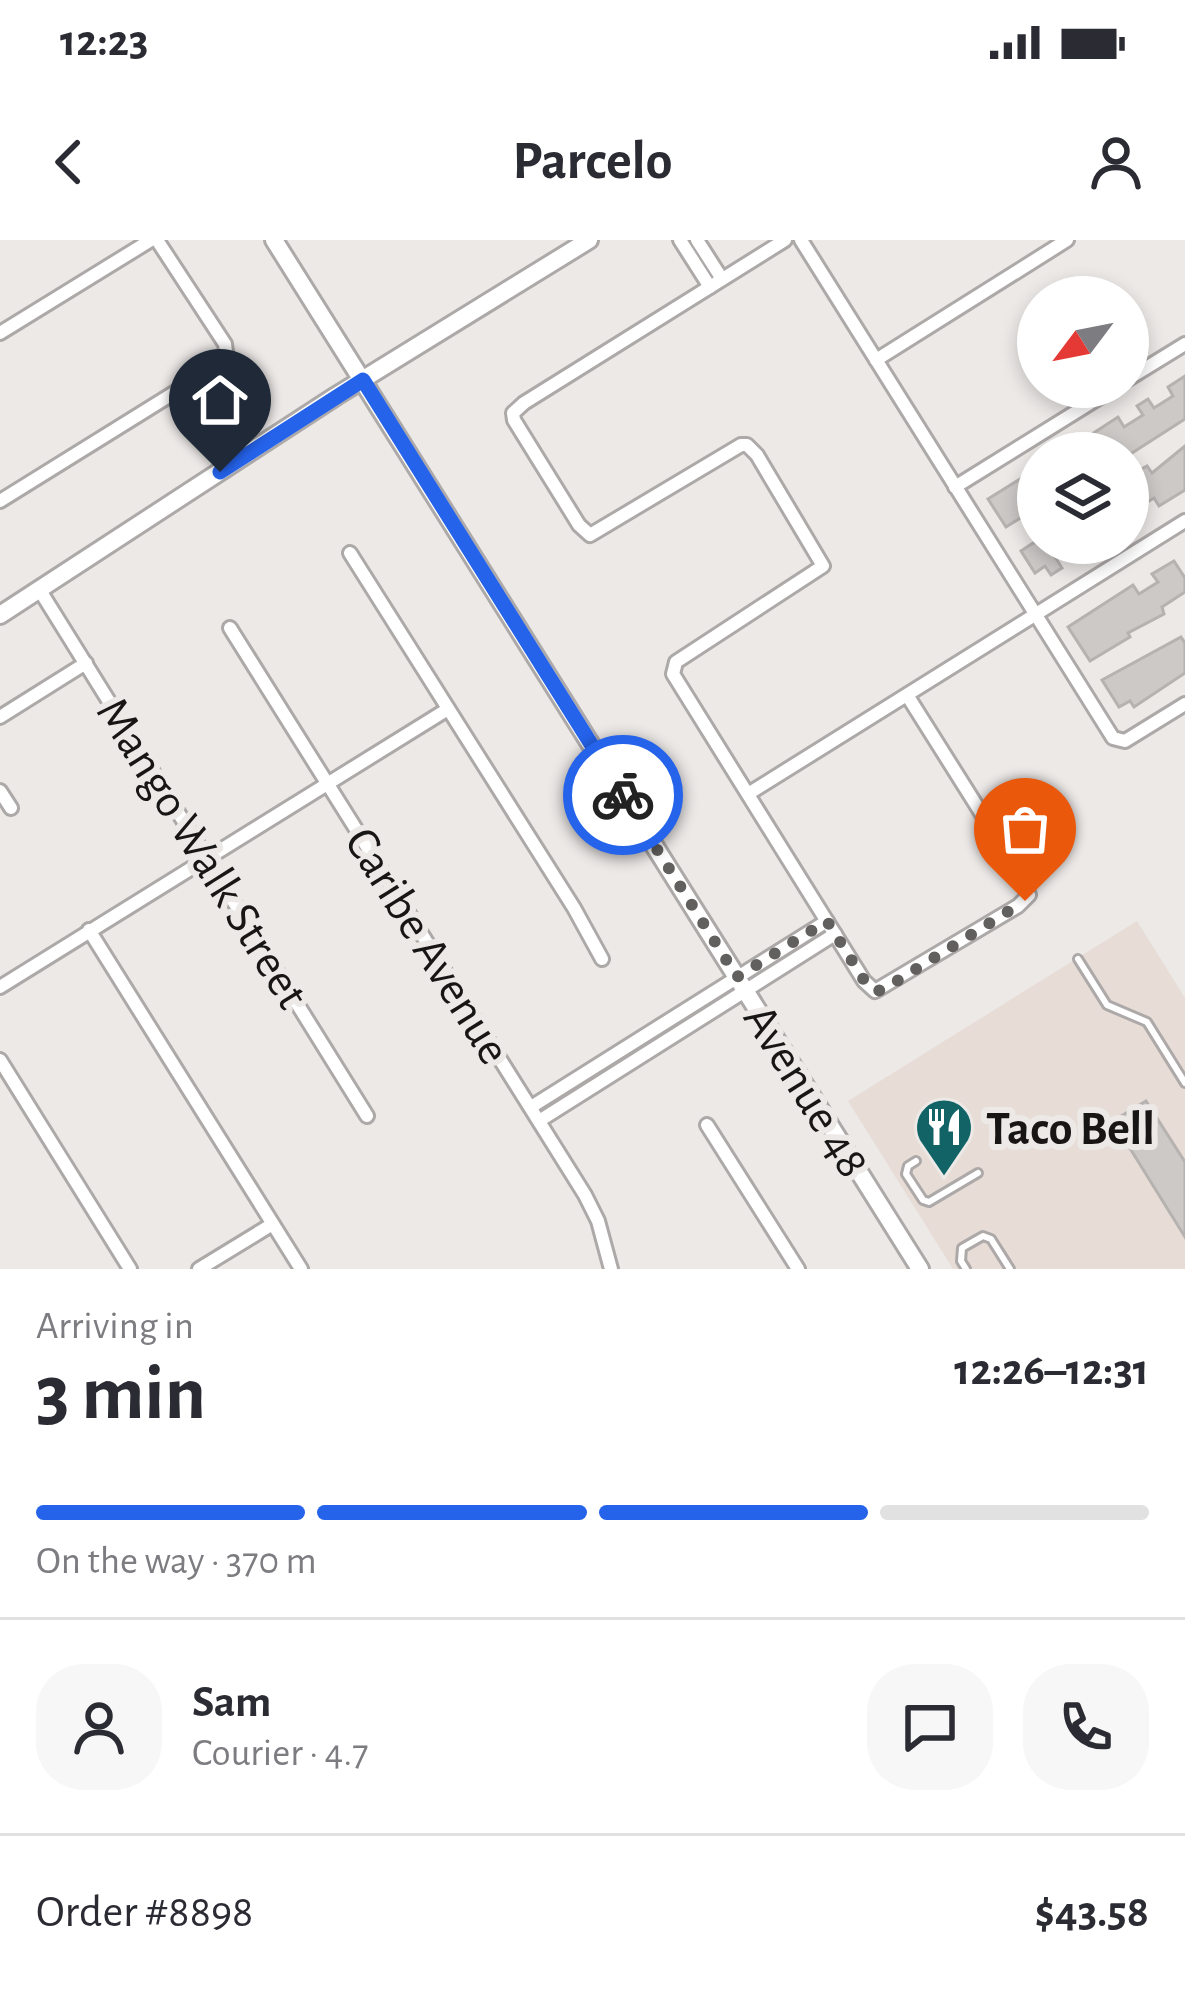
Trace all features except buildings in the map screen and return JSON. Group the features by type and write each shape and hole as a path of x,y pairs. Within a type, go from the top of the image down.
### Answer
{"main road":[{"name":"Avenue 48","path":"274,240 920,1269"},
{"path":"0,615 589,240"}],"street":[{"path":"0,333 154,240 225,344 227,360 0,501"},
{"path":"680,240 716,283"},
{"path":"698,240 716,283"},
{"path":"785,240 524,403 514,413 518,428 590,536 747,445 806,532 823,566 673,668 875,992 1029,895 907,694"},
{"path":"801,240 1118,742 1185,704"},
{"path":"876,360 1067,240"},
{"path":"1149,366 1185,344"},
{"path":"956,487 1082,408"},
{"path":"748,794 1185,520"},
{"path":"350,553 602,959"},
{"name":"Mango Walk Street","path":"39,589 367,1116"},
{"name":"Caribe Avenue","path":"230,628 531,1107 598,1221 611,1269"},
{"path":"0,717 86,663"},
{"path":"0,987 448,709"},
{"path":"0,791 10,808"},
{"path":"539,1121 827,921"},
{"path":"89,930 301,1269"},
{"path":"531,1107 836,934"},
{"path":"0,1060 130,1269"},
{"path":"707,1125 798,1269"},
{"path":"199,1269 271,1225"}],"lane":[{"path":"1078,959 1107,1005 1147,1022 1185,1083"},
{"path":"916,1162 906,1174 929,1202 978,1173"},
{"path":"966,1269 962,1248 983,1236 991,1239 1010,1269"}],"shaded area":[{"path":"1137,921 1185,998 1185,1269 953,1269 848,1101"}],"way so far":[{"path":"623,795 737,977 827,921 869,988 881,991 1025,901"}],"place":[{"name":"Taco Bell","path":"944,1178"}],"route":[{"path":"220,472 363,380 623,795"}]}
